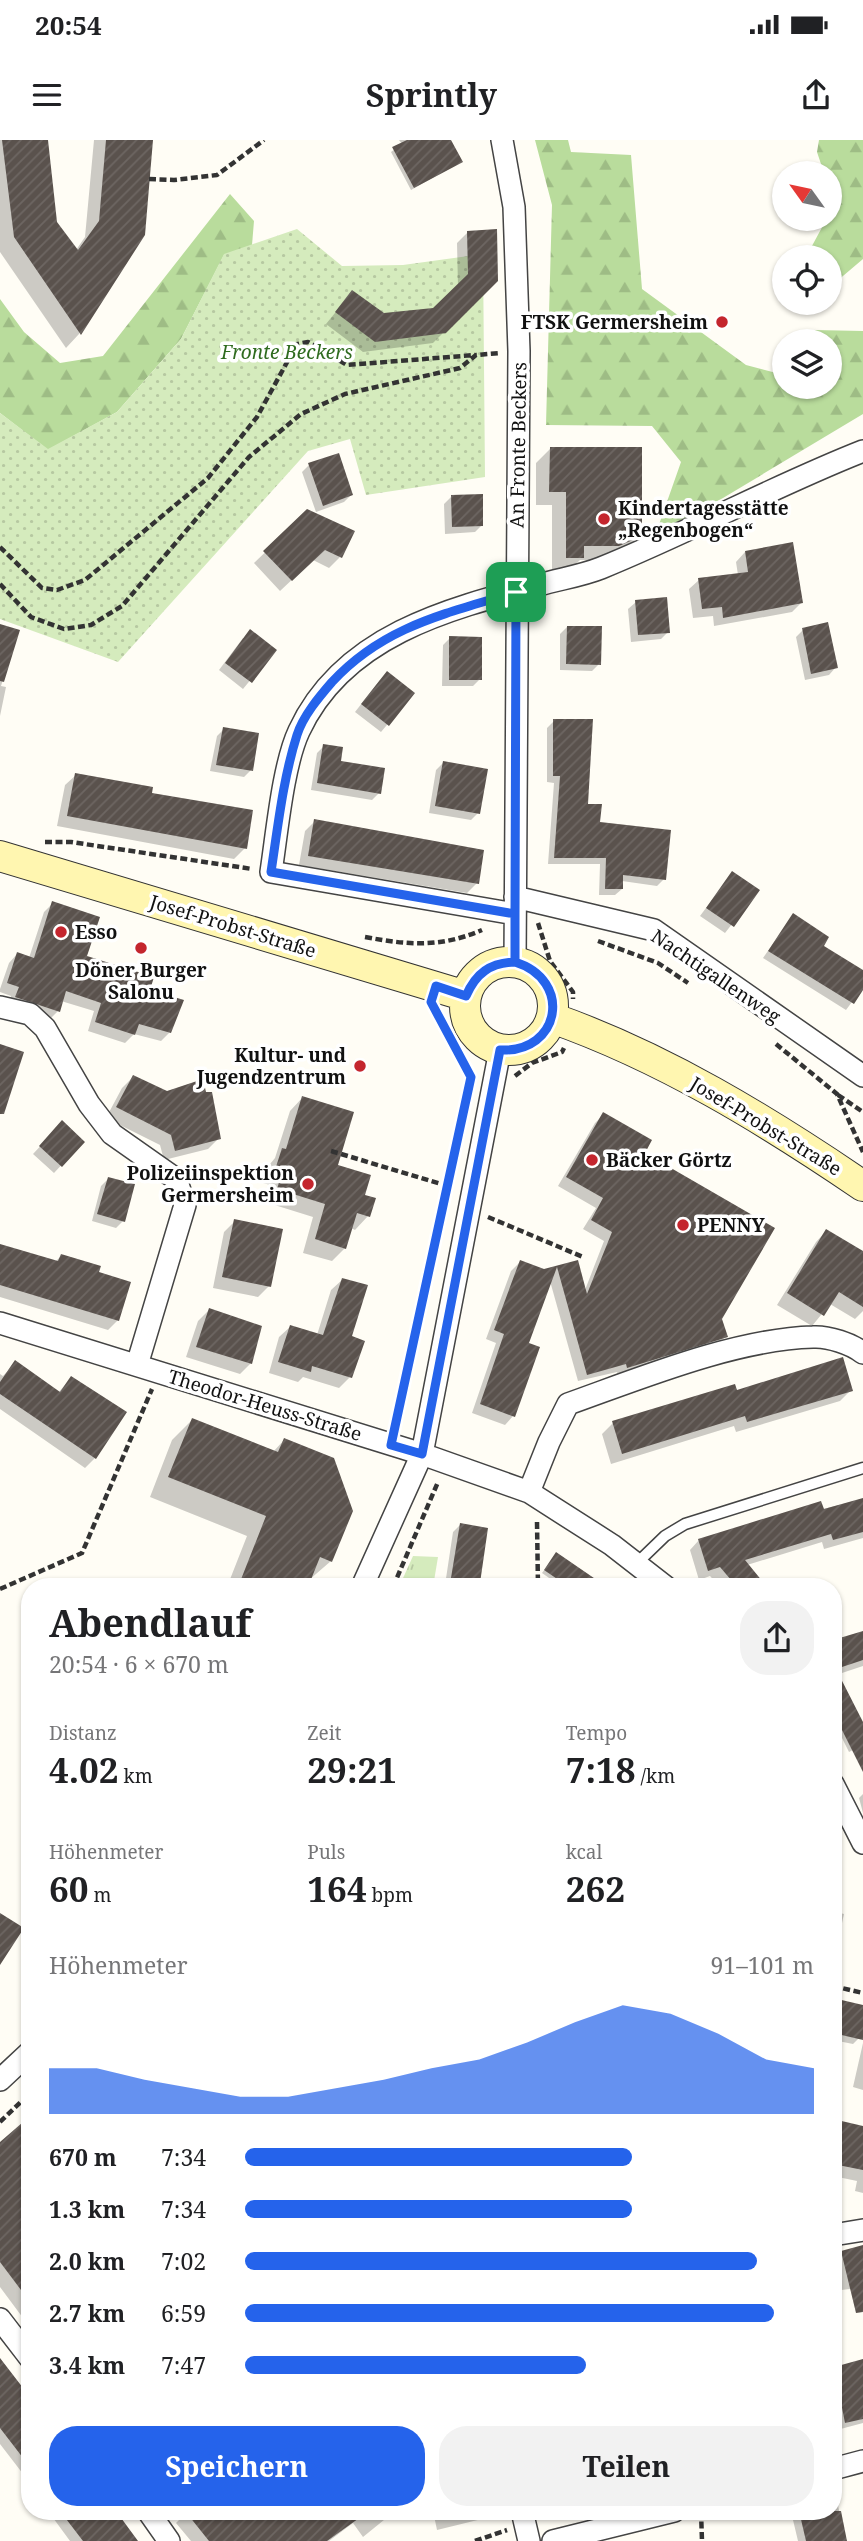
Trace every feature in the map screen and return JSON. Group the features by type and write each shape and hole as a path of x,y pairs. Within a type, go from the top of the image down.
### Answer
{"main road":[{"name":"Josef-Probst-Straße","path":"0,856 466,996"},
{"path":"502,962 515,962 529,967 541,976 550,988 554,1003 552,1018 538,1040 513,1051 500,1050 476,1036 468,1024 466,996 479,974 502,962"},
{"name":"Josef-Probst-Straße","path":"552,1018 696,1083 790,1137 863,1186"}],"street":[{"name":"An Fronte Beckers","path":"502,140 514,207 520,351 515,962"},
{"path":"515,906 271,872 283,795 298,733 319,696 347,666 382,639 416,622 597,569 677,536 792,479 863,451"},
{"name":"Nachtigallenweg","path":"515,906 654,930 863,1076"},
{"path":"0,1007 30,1014 45,1028 89,1104 112,1134 176,1179 185,1205 137,1365"},
{"path":"366,1578 422,1454 500,1050"},
{"name":"Theodor-Heuss-Straße","path":"0,1323 422,1454 532,1495 655,1578"},
{"path":"532,1495 549,1442 568,1404 667,1370 774,1342 815,1336 856,1347 863,1353"},
{"path":"842,1802 863,1843"},
{"path":"0,2080 21,2060"},
{"path":"842,2234 863,2230"},
{"path":"0,2319 21,2346"},
{"path":"842,2467 863,2461"},
{"path":"154,2520 169,2541"},
{"path":"524,2520 529,2541"},
{"path":"553,2541 638,2520"}],"lane":[{"path":"636,1563 665,1536 685,1524 863,1468"}],"path":[{"path":"149,178 174,180 217,175 264,140"},
{"path":"0,547 42,589 57,590 85,580 208,478 257,416 297,344 308,342 347,365 520,351"},
{"path":"0,584 31,617 64,629 91,625 122,606 248,457 301,414 345,394 460,368 476,355"},
{"path":"64,850 37,841 71,842 271,872"},
{"path":"356,935 395,943 449,943 515,906 548,922"},
{"path":"597,940 658,963 700,990"},
{"path":"436,986 431,1002 471,1077 469,1089"},
{"path":"773,1042 863,1112"},
{"path":"837,1094 863,1152"},
{"path":"391,1445 467,1101"},
{"path":"331,1151 447,1186"},
{"path":"487,1217 583,1257"},
{"path":"25,1578 82,1553 159,1372"},
{"path":"532,1495 537,1578"},
{"path":"0,1589 21,1580"},
{"path":"842,1988 863,1993"},
{"path":"0,2122 21,2102"},
{"path":"701,2520 702,2541"}],"green space":[{"path":"535,140 568,140 571,152 631,155 642,289 746,365 772,372 772,399 842,399 842,331 863,331 863,414 723,498 656,533 681,462 652,426 546,425 552,205"},
{"path":"819,140 863,140 863,259 842,277 842,245 812,245 820,231 842,231 842,161 820,161 817,152"},
{"path":"230,194 254,221 252,245 224,255 181,339 117,412 48,450 0,413 0,299 24,332 60,363 103,356"},
{"name":"Fronte Beckers","path":"297,229 342,266 403,265 483,254 485,477 366,495 350,439 308,451 118,662 0,619 0,413 48,449 117,412 181,339 224,254"},
{"path":"413,1556 438,1557 434,1578 403,1578"}],"building":[{"path":"2,140 48,140 57,222 78,250 99,221 106,140 153,140 145,235 81,335 14,237"},
{"path":"407,140 451,140 463,162 414,188 392,147"},
{"path":"497,229 498,281 446,333 375,342 335,312 352,290 384,313 433,308 468,274 467,231"},
{"name":"Kindertagesstätte „Regenbogen“","path":"550,447 642,447 642,536 619,546 584,546 584,558 566,558 566,492 549,492"},
{"path":"339,453 353,495 323,506 308,463"},
{"path":"483,494 483,526 452,527 451,495"},
{"path":"307,509 355,531 342,558 325,550 292,581 263,551"},
{"path":"793,542 803,603 723,618 722,607 702,609 698,578 748,572 745,551"},
{"path":"667,597 670,633 638,635 635,600"},
{"path":"828,622 838,668 811,674 802,628"},
{"path":"0,624 20,630 4,682 0,681"},
{"path":"567,626 602,626 601,665 566,664"},
{"path":"250,629 277,650 252,683 225,663"},
{"path":"449,636 482,637 482,680 449,680"},
{"path":"387,671 415,693 389,726 361,704"},
{"path":"553,719 593,719 588,804 602,804 600,822 671,830 666,880 623,875 623,889 605,889 606,858 554,858 560,776 553,776"},
{"path":"223,727 259,733 253,771 216,765"},
{"path":"323,744 343,747 341,761 385,768 381,794 317,783"},
{"path":"443,761 488,769 480,814 435,806"},
{"path":"75,773 153,787 152,793 253,810 247,849 67,816"},
{"path":"314,819 484,850 479,884 308,856"},
{"path":"732,871 760,890 734,927 706,908"},
{"path":"52,901 100,917 87,956 154,977 150,990 184,1000 171,1033 139,1024 135,1035 95,1022 101,1003 66,991 60,1012 15,997 19,987 7,983 17,952 34,958"},
{"path":"793,913 829,937 824,946 863,970 863,990 854,1004 768,951"},
{"path":"0,1044 24,1052 4,1114 0,1114"},
{"path":"133,1075 167,1091 203,1079 206,1092 212,1092 221,1139 175,1151 171,1135 116,1107"},
{"path":"302,1096 354,1112 338,1165 371,1175 365,1195 376,1198 370,1217 357,1213 346,1249 315,1239 325,1204 277,1189 282,1172 275,1170 282,1148 286,1149"},
{"path":"603,1112 652,1140 645,1153 775,1228 722,1319 728,1337 627,1368 626,1364 587,1375 557,1267 529,1343 540,1347 515,1417 480,1404 504,1334 494,1330 520,1260 544,1269 578,1260 587,1294 612,1232 591,1220 603,1198 566,1177"},
{"path":"62,1120 85,1142 62,1167 39,1146"},
{"path":"108,1177 135,1184 125,1222 97,1214"},
{"path":"234,1219 283,1229 271,1287 222,1277"},
{"path":"826,1229 863,1251 863,1307 839,1292 824,1316 787,1293"},
{"path":"0,1244 58,1261 61,1254 101,1266 99,1272 131,1282 119,1321 0,1285"},
{"path":"342,1278 368,1285 352,1336 365,1341 352,1378 312,1366 311,1372 278,1362 290,1325 323,1335"},
{"path":"209,1308 262,1326 252,1364 196,1347"},
{"path":"843,1357 853,1391 747,1422 745,1416 622,1454 612,1421 735,1384 737,1390"},
{"path":"15,1360 60,1392 71,1376 127,1412 96,1459 0,1394 0,1382"},
{"path":"192,1418 278,1452 284,1438 334,1458 353,1511 332,1562 320,1557 312,1578 242,1578 266,1516 168,1477"},
{"path":"863,1498 863,1532 833,1540 831,1534 745,1560 760,1578 729,1578 720,1567 708,1571 698,1539 821,1501 824,1509"},
{"path":"460,1523 488,1528 481,1578 451,1578"},
{"path":"556,1552 594,1578 556,1578 544,1570"},
{"path":"863,1631 863,1660 842,1667 842,1637"},
{"path":"842,1681 863,1722 863,1772 842,1730"},
{"path":"0,1913 21,1926 21,1933 0,1965"},
{"path":"842,2000 863,2005 863,2040 842,2035"},
{"path":"842,2121 863,2126 863,2170 842,2166"},
{"path":"21,2124 21,2290 0,2262 0,2142"},
{"path":"863,2245 863,2312 856,2313 842,2251"},
{"path":"0,2358 21,2385 21,2455 0,2428"},
{"path":"863,2359 863,2419 845,2423 842,2408 842,2365"},
{"path":"842,2516 847,2541 806,2541 801,2520 842,2520"},
{"path":"67,2520 123,2520 138,2541 83,2541"},
{"path":"192,2520 356,2520 327,2541 209,2541"}],"place":[{"name":"FTSK Germersheim","path":"722,322"},
{"name":"Kindertagesstätte „Regenbogen“","path":"604,519"},
{"name":"Esso","path":"61,932"},
{"name":"Döner Burger Salonu","path":"141,948"},
{"name":"Kultur- und Jugendzentrum","path":"360,1066"},
{"name":"Bäcker Görtz","path":"592,1160"},
{"name":"Polizeiinspektion Germersheim","path":"308,1184"},
{"name":"PENNY","path":"683,1225"}],"route":[{"path":"516,592 416,622 382,639 347,666 319,696 298,733 283,795 271,872 515,914 515,962 529,967 541,976 550,988 554,1003 552,1018 538,1040 513,1051 500,1050 447,1337 422,1454 391,1445 471,1077 431,1002 436,986 466,996 479,974 502,962 515,962 516,592"}]}
